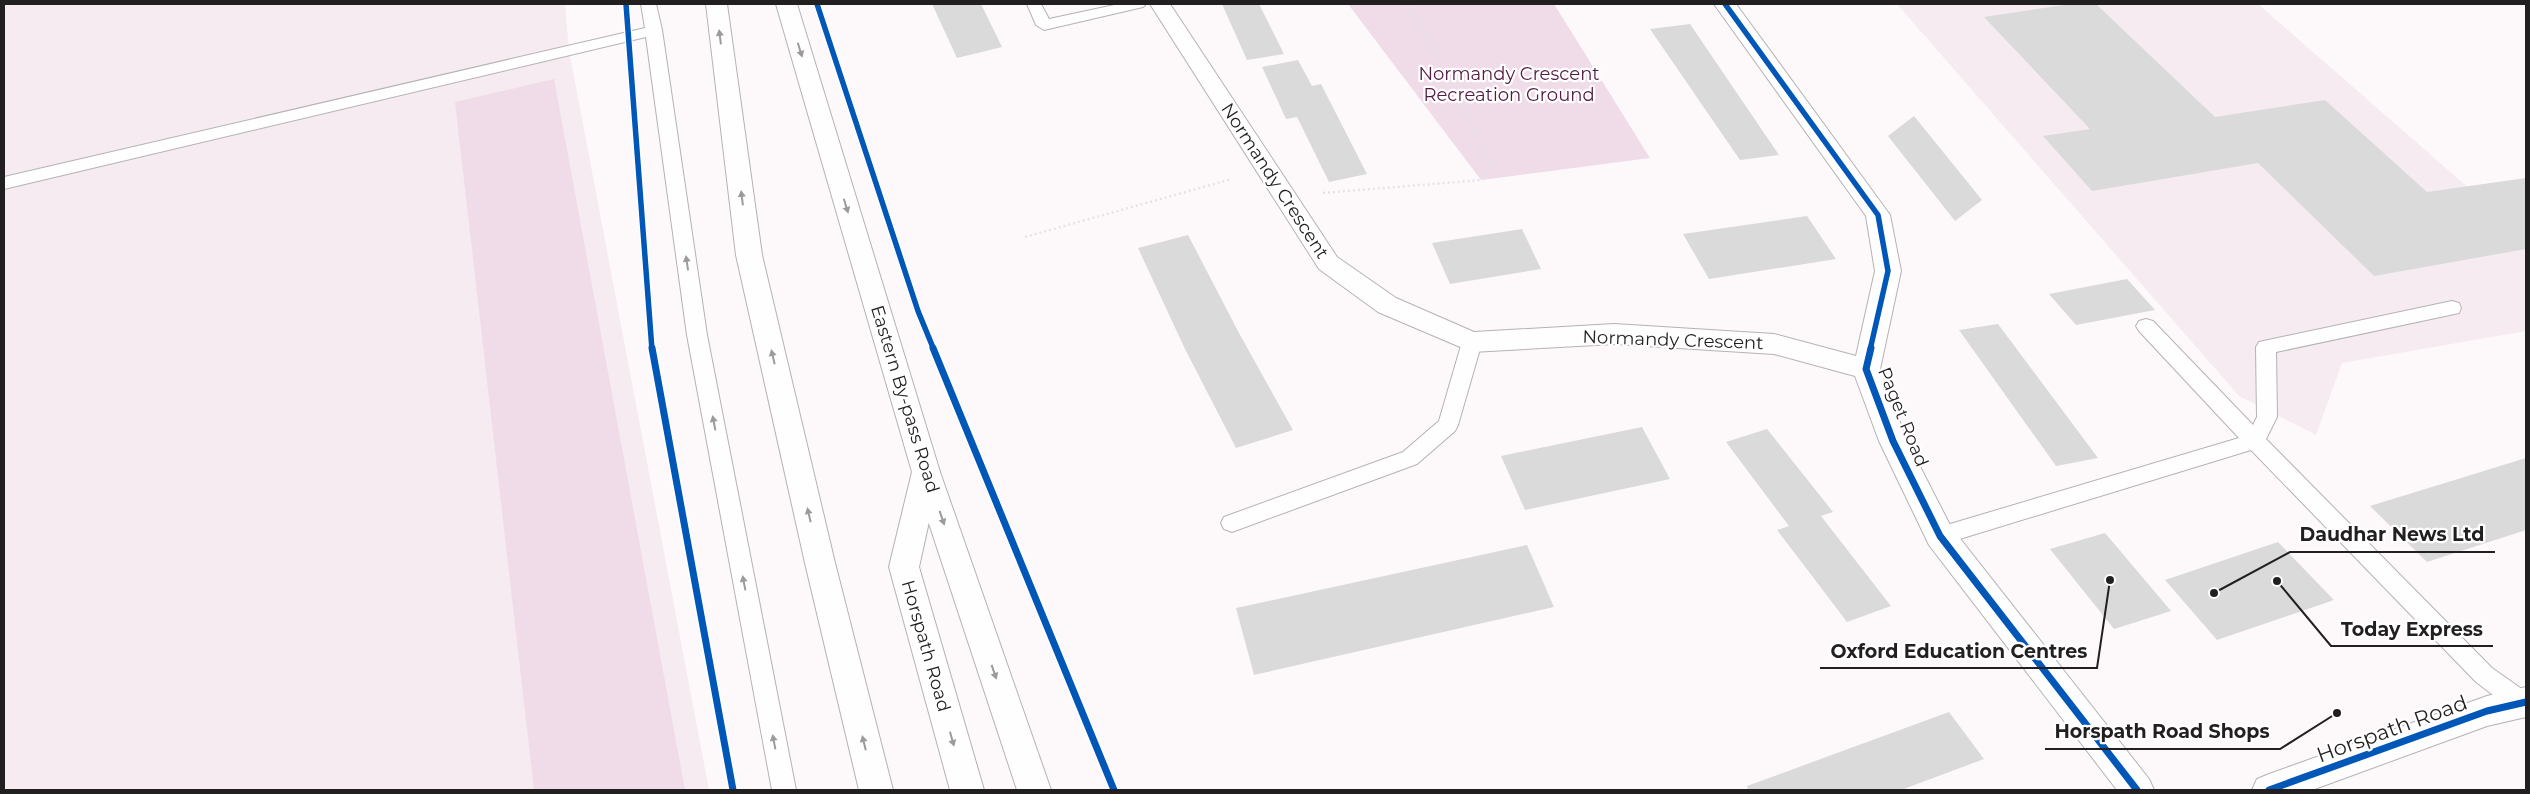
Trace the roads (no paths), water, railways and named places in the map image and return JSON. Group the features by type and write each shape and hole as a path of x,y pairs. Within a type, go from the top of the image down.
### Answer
{"main road":[{"path":"716,4 749,255 820,563 876,790"},
{"name":"Eastern By-pass Road","path":"786,4 926,472 1034,790"},
{"name":"Normandy Crescent","path":"1160,4 1328,263 1387,305 1472,342 1614,334 1774,344 1866,369"},
{"name":"Paget Road","path":"1725,4 1878,215 1888,271 1866,369 1893,441 1940,536 2137,790"},
{"name":"Horspath Road","path":"926,472 904,567 967,790"},
{"name":"Horspath Road","path":"2269,790 2488,711 2525,704"}],"lane":[{"path":"649,4 697,335 784,790"},
{"path":"1034,4 1044,25 1138,4"},
{"path":"4,183 654,30"},
{"path":"1940,536 2255,440 2267,417 2266,347 2452,308"},
{"path":"2146,326 2484,675 2525,704"},
{"path":"1232,523 1410,458 1448,425 1472,342"}],"place":[{"name":"Oxford Education Centres","path":"2110,580"},
{"name":"Today Express","path":"2277,581"},
{"name":"Daudhar News Ltd","path":"2214,593"},
{"name":"Horspath Road Shops","path":"2337,713"}],"park label":[{"name":"Normandy Crescent Recreation Ground","path":"1509,84"}]}
